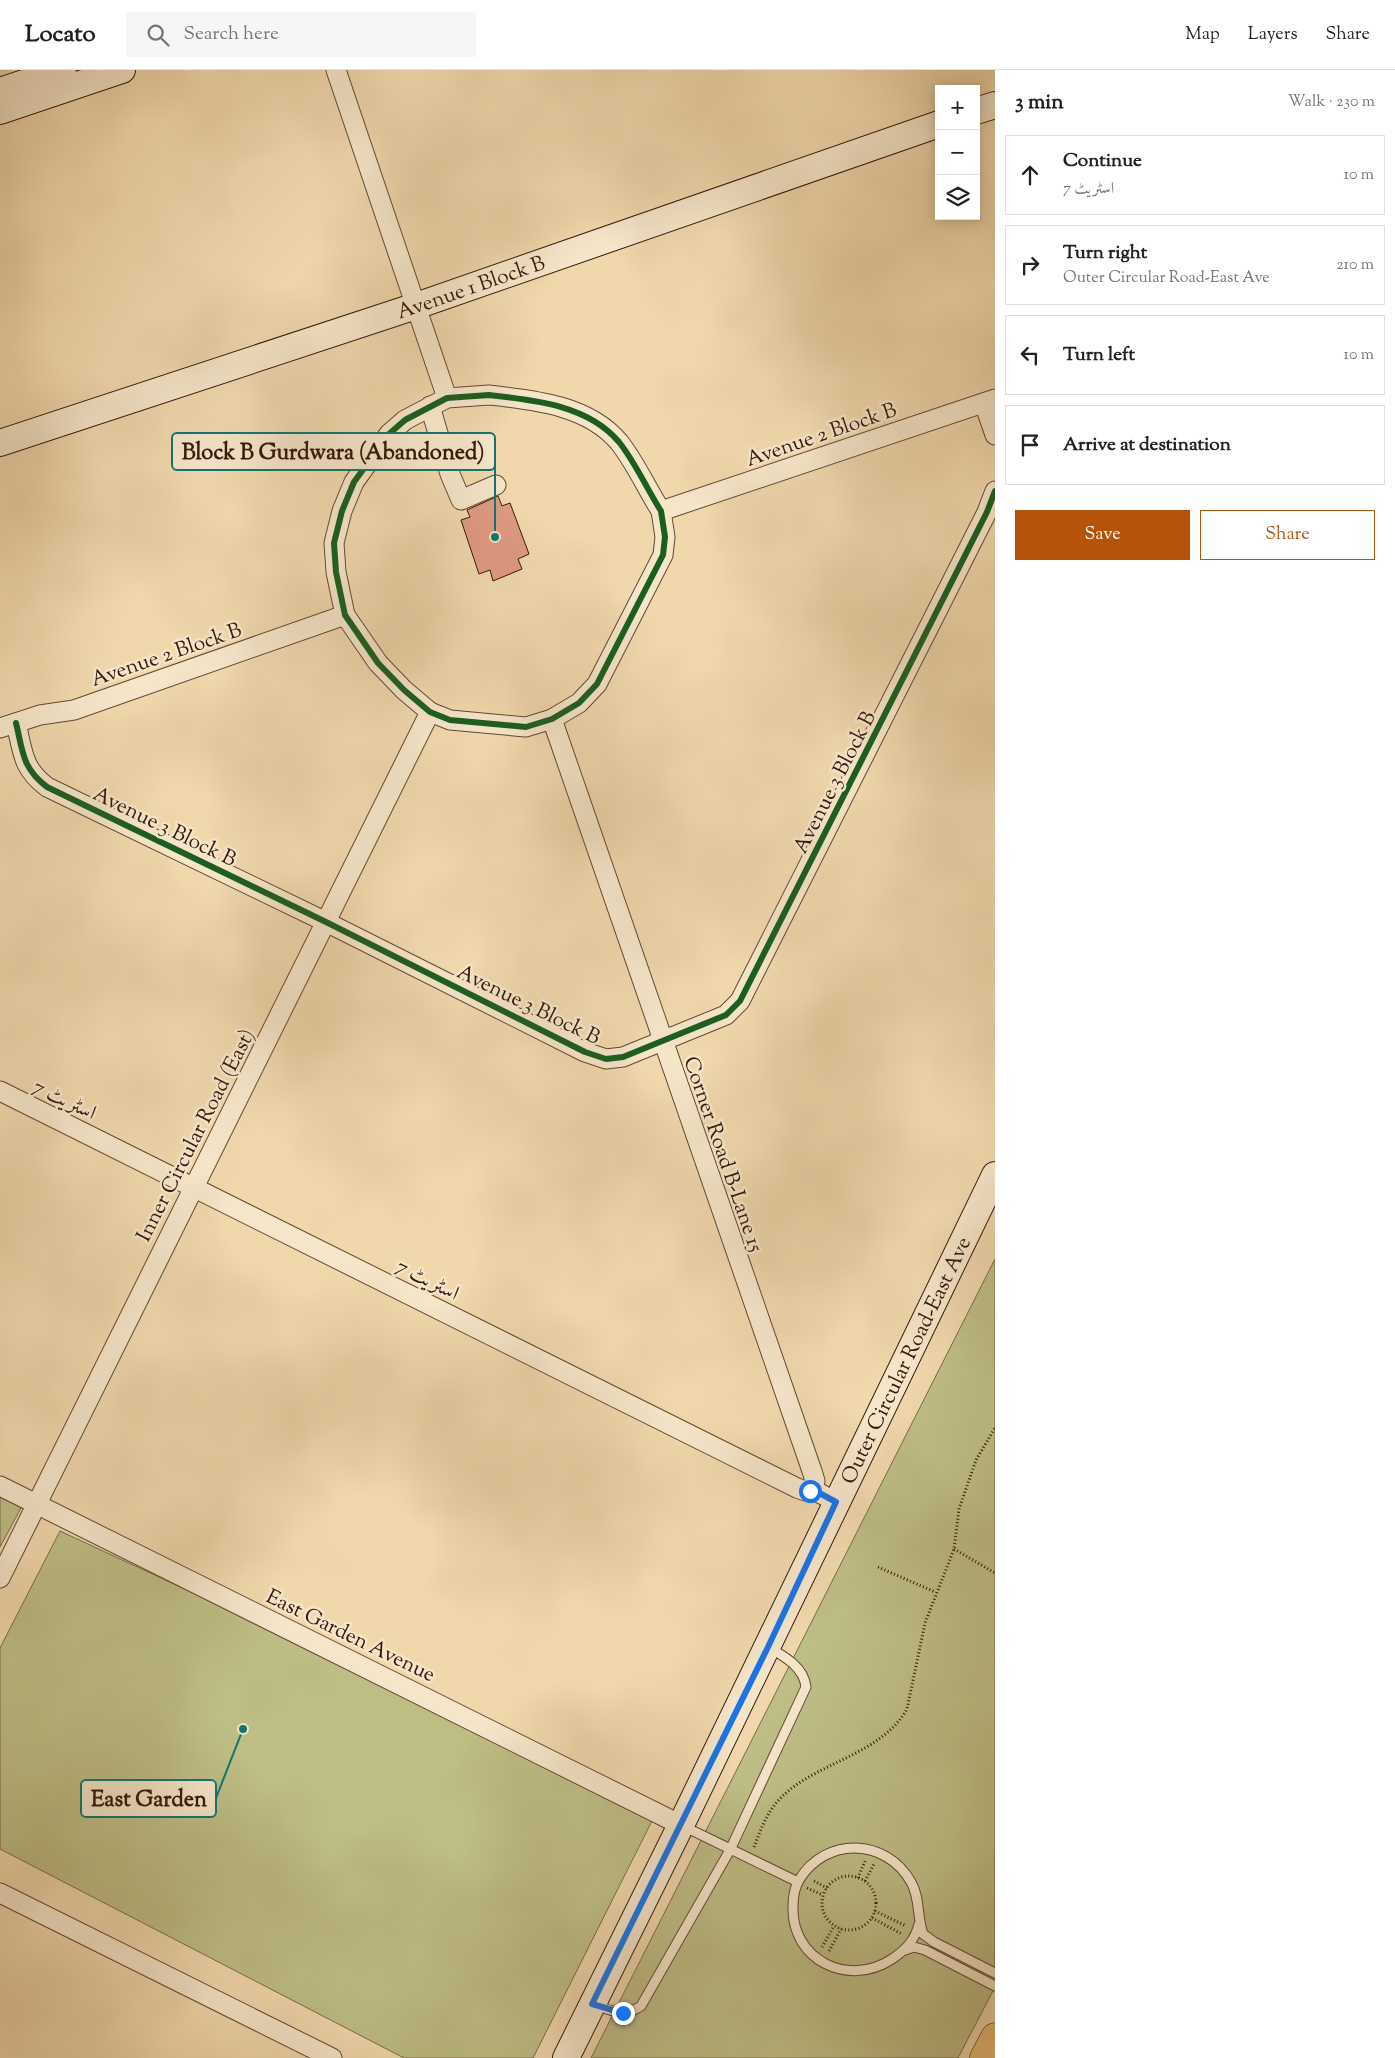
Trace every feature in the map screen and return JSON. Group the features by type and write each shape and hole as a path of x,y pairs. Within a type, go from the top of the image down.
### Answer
{"main road":[{"path":"984,2058 995,2037"}],"street":[{"path":"0,91 63,70"},
{"path":"0,111 122,70"},
{"path":"336,70 447,398"},
{"path":"980,110 995,104"},
{"name":"Avenue 1 Block B","path":"0,443 416,306 935,125"},
{"path":"489,395 525,399 588,416 606,429 620,443 661,511 665,537 663,555 635,613 596,684 579,703 552,720 526,727 487,725 450,720 430,712 404,690 378,663 345,614 336,572 334,543 342,511 354,482 389,434 405,420 447,398 489,395"},
{"path":"989,401 995,435"},
{"name":"Avenue 2 Block B","path":"661,511 989,401"},
{"path":"430,406 450,474 460,500 496,485"},
{"name":"Avenue 3 Block B","path":"8,725 27,766 35,778 47,787 326,922 586,1052 606,1059 623,1057 726,1015 740,1001 987,512 995,491"},
{"name":"Avenue 2 Block B","path":"8,725 40,715 74,710 345,614"},
{"name":"Inner Circular Road (East)","path":"0,1578 430,712"},
{"name":"Corner Road B-Lane 15","path":"552,720 812,1471 815,1481 812,1489"},
{"name":"اسٹریٹ 7","path":"0,1091 797,1488 805,1491 812,1489 836,1502"},
{"name":"Outer Circular Road-East Ave","path":"566,2058 768,1647 836,1502 995,1175"},
{"name":"East Garden Avenue","path":"0,1486 681,1825"},
{"path":"0,1893 332,2058"}],"lane":[{"path":"592,2004 623,2013 631,2013 641,2006 730,1850 806,1688 805,1677 787,1658 768,1647"},
{"path":"681,1825 798,1882"},
{"path":"905,1950 916,1931 918,1904 912,1884 900,1866 884,1854 865,1848 844,1848 825,1854 809,1867 798,1882 793,1899 793,1914 796,1929 803,1943 820,1960 839,1970 869,1970 883,1965 905,1950 914,1948 924,1950 995,1986"},
{"path":"916,1931 995,1973"}],"path":[{"path":"750,1859 760,1830 777,1802 805,1781 883,1737 901,1719 907,1709 917,1655 935,1592 954,1549 959,1509 976,1460 995,1428"},
{"path":"954,1549 995,1573"},
{"path":"878,1568 935,1592"},
{"path":"851,1876 865,1881 876,1898 875,1911 867,1924 855,1930 841,1929 834,1926 825,1916 822,1902 827,1888 837,1879 851,1876"},
{"path":"875,1911 916,1931"},
{"path":"872,1918 916,1931"},
{"path":"820,1960 834,1926"},
{"path":"820,1960 841,1929"}],"shaded area":[{"path":"995,1259 995,1987 958,2058 591,2058"},
{"path":"0,1495 22,1506 0,1547"},
{"path":"60,1531 658,1809 533,2058 404,2058 0,1849 0,1648"}],"building":[{"path":"498,496 502,506 510,503 529,554 518,559 522,569 493,581 490,570 479,574 461,520 470,517 467,510"}],"cycle path":[{"path":"489,395 559,406 592,420 606,430 625,450 661,511 665,537 663,555 597,684 579,703 552,719 526,727 450,720 430,712 404,690 378,663 345,615 336,572 334,543 342,511 354,482 389,434 405,420 447,398 489,395"},
{"path":"16,723 22,751 28,766 47,787 326,922 585,1052 606,1059 623,1057 726,1015 740,1001 987,512 995,491"}],"place":[{"name":"Block B Gurdwara (Abandoned)","path":"495,537"},
{"name":"East Garden","path":"243,1729"}],"route":[{"path":"623,2013 592,2004 768,1647 836,1502 812,1489 810,1491"}]}
